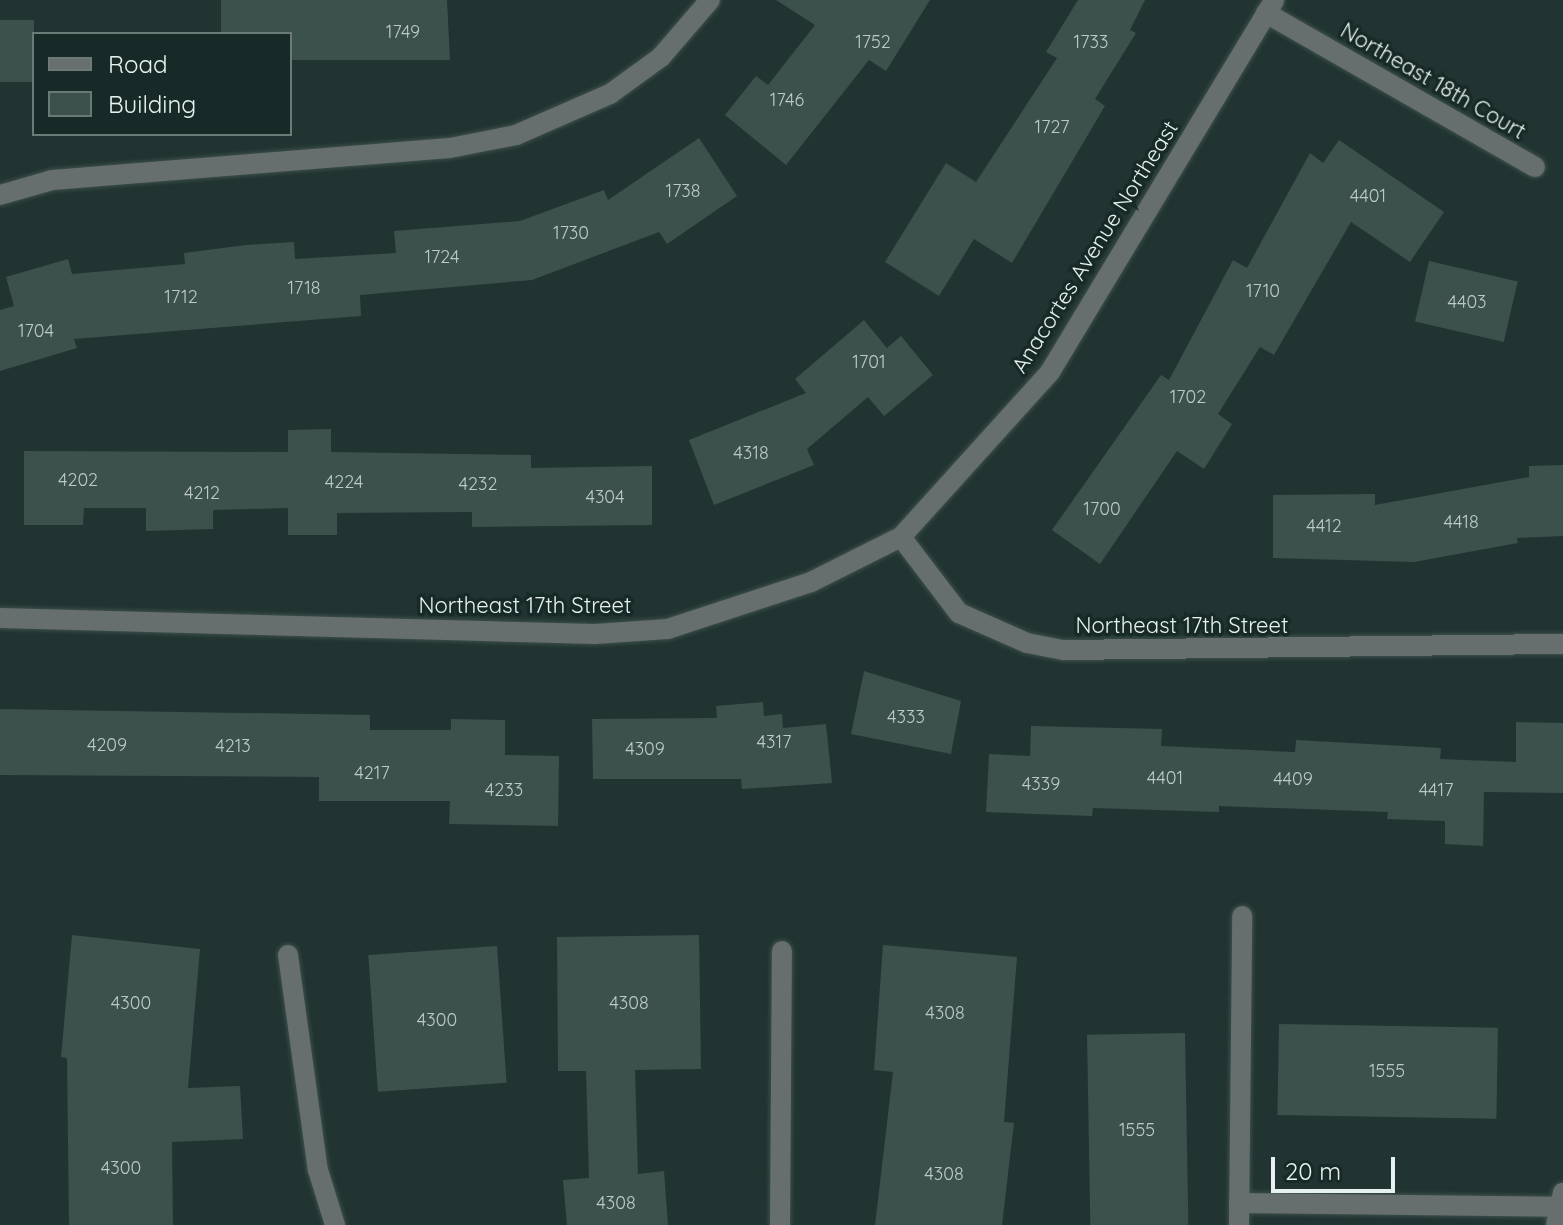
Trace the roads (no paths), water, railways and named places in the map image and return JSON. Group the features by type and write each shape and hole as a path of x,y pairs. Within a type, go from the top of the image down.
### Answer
{"street":[{"path":"0,195 52,180 450,148 516,135 610,94 661,57 710,0"},
{"name":"Northeast 18th Court","path":"1270,6 1535,167"},
{"name":"Anacortes Avenue Northeast","path":"901,537 1050,372 1270,6"},
{"name":"Northeast 17th Street","path":"0,618 595,634 668,629 811,582 901,537 959,613 1027,643 1064,650 1563,644"},
{"path":"1239,1225 1242,916"},
{"path":"780,1225 782,951"},
{"path":"288,955 318,1170 335,1225"},
{"path":"1239,1203 1558,1208"}]}
